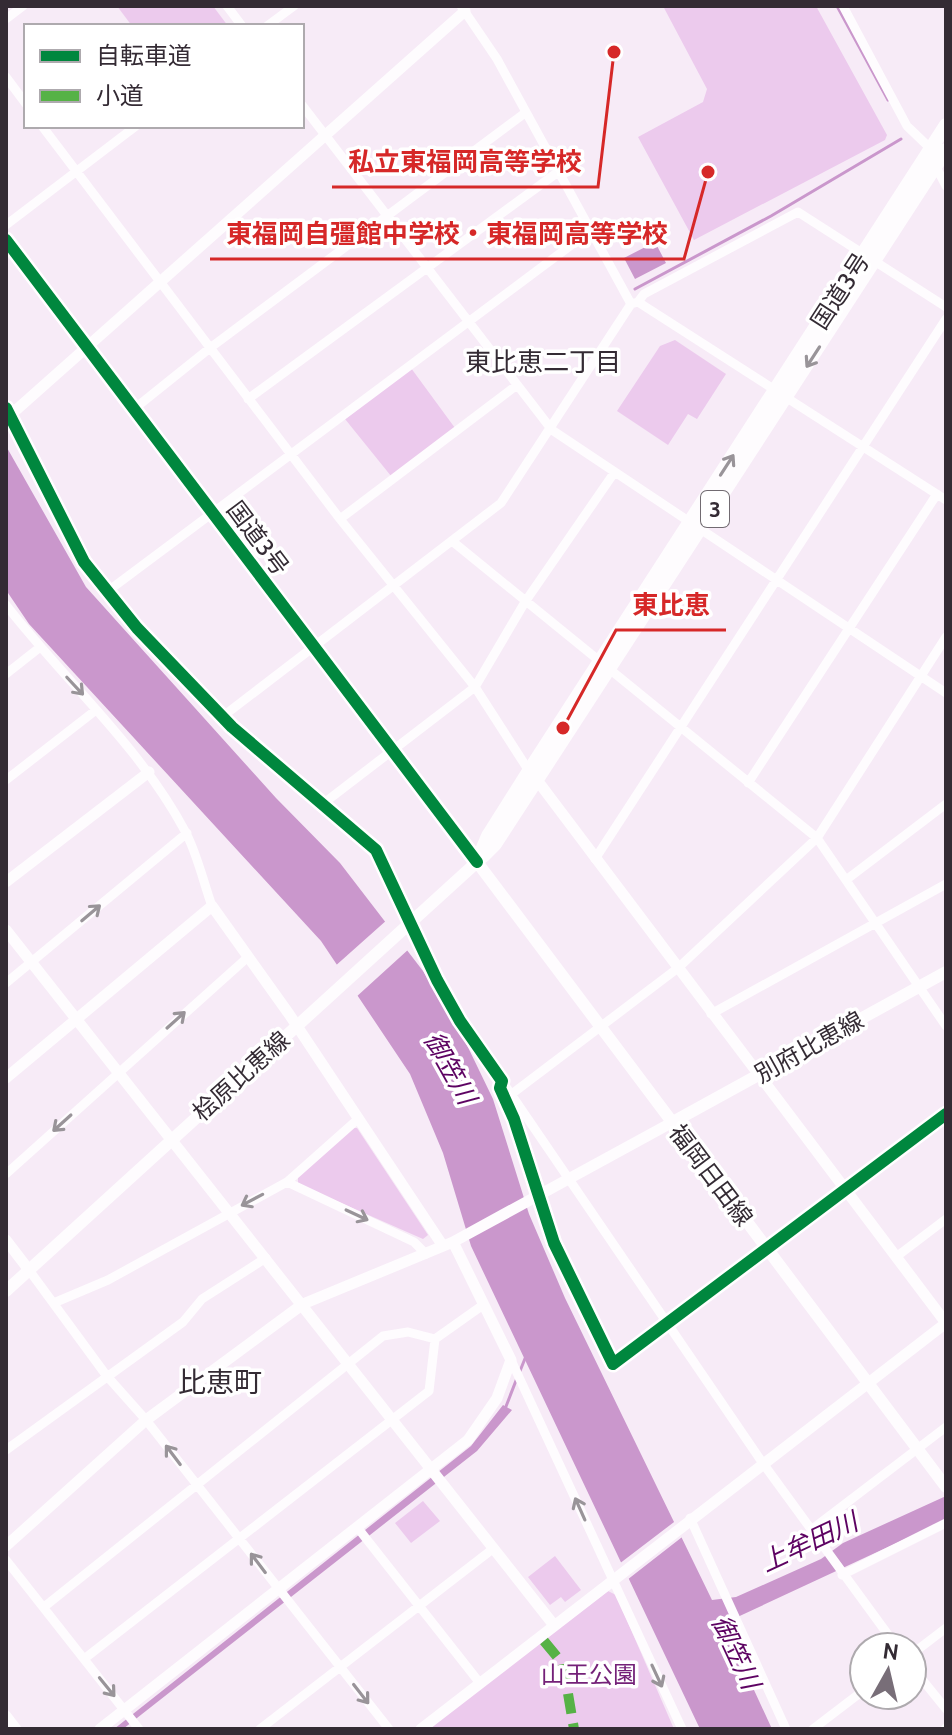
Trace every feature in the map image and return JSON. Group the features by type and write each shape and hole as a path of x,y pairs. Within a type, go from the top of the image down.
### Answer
{"highway":[{"name":"国道3号","path":"870,257 935,165 946,125"},
{"name":"国道3号","path":"6,240 477,862 495,844 533,776 603,667 699,529 781,394 938,150"}],"main road":[{"name":"桧原比恵線","path":"6,1291 477,862"},
{"name":"福岡日田線","path":"477,862 946,1487"},
{"name":"別府比恵線","path":"671,1123 946,972"}],"street":[{"path":"6,19 23,6"},
{"path":"227,6 240,24"},
{"path":"270,24 294,6"},
{"path":"843,6 907,126 938,150"},
{"path":"748,783 847,629 941,497 634,303 590,231 467,8 160,283 7,414 84,562 137,628 222,717 376,850 409,925 460,1021 513,1093 762,1462 885,1631"},
{"path":"6,77 24,101"},
{"path":"304,108 552,430 946,693"},
{"path":"134,409 210,348 525,113"},
{"path":"43,128 340,519 475,687 533,776 946,1323 762,1462 421,1729"},
{"path":"6,225 133,128"},
{"path":"935,165 946,186"},
{"path":"248,399 558,172"},
{"path":"222,717 501,503 634,303 644,294 798,212 946,307"},
{"path":"108,591 590,231"},
{"path":"595,859 946,319"},
{"path":"340,519 517,385"},
{"path":"324,803 475,687 525,602 614,473"},
{"path":"452,541 603,667 817,838 946,1026"},
{"path":"6,605 39,648 149,772 187,833 212,906 358,1119 451,1242 616,1576 682,1729"},
{"path":"513,1093 602,1029 678,968 817,838 946,637"},
{"path":"6,674 39,648"},
{"path":"6,780 96,710"},
{"path":"6,882 149,772"},
{"path":"846,880 946,804"},
{"path":"6,983 187,833"},
{"path":"711,1014 946,884"},
{"path":"6,1078 212,906"},
{"path":"6,930 553,1624"},
{"path":"6,1174 248,957"},
{"path":"502,1081 500,1088 514,1119 554,1243 613,1364 946,1114"},
{"path":"56,1302 108,1280 287,1182 358,1119"},
{"path":"6,1546 146,1420 303,1304 451,1242 671,1123"},
{"path":"287,1182 414,1242 426,1254"},
{"path":"896,1257 946,1219"},
{"path":"6,1240 56,1302 106,1375 146,1420 389,1729"},
{"path":"6,1450 183,1322 202,1299 266,1258"},
{"path":"84,1659 429,1391 435,1339 483,1305"},
{"path":"44,1607 383,1336 408,1332 435,1339"},
{"path":"100,1729 468,1440 484,1420 511,1360"},
{"path":"811,1530 946,1427"},
{"path":"688,1520 786,1729"},
{"path":"841,1573 946,1523"},
{"path":"357,1527 479,1682"},
{"path":"260,1729 494,1548"},
{"path":"6,1560 139,1729"},
{"path":"928,1642 946,1628"},
{"path":"928,1687 946,1709"},
{"path":"813,1729 848,1702"},
{"path":"6,1716 16,1729"}],"green space":[{"path":"117,6 213,6 226,24 130,24"},
{"path":"663,6 816,6 887,135 885,140 694,240 638,137 703,102 707,89"},
{"path":"675,340 726,374 697,419 688,414 668,445 617,411 660,346"},
{"path":"411,368 455,428 391,476 345,419"},
{"path":"353,1128 357,1128 428,1235 423,1239 298,1184 298,1176"},
{"path":"423,1501 440,1521 411,1543 395,1523"},
{"path":"555,1556 581,1590 565,1602 561,1597 550,1605 528,1577"},
{"name":"山王公園","path":"608,1591 616,1595 674,1729 428,1729"}],"water":[{"path":"655,242 666,263 635,279 624,258"},
{"name":"御笠川","path":"6,446 86,587 276,798 340,863 423,971 464,1039 493,1099 529,1214 565,1298 712,1600 736,1597 821,1559 843,1543 946,1496 946,1520 731,1620 725,1627 772,1729 700,1729 471,1246 443,1153 410,1074 321,941 29,624 6,590"},
{"path":"503,1405 512,1410 477,1451 123,1729 114,1729 471,1446"}],"pier":[{"path":"388,919 410,948 355,998 333,968"},
{"path":"678,1519 686,1534 627,1580 619,1564"}],"waterway":[{"path":"837,6 888,100"},
{"path":"635,289 771,216 901,139"},
{"path":"520,1371 526,1356"},
{"path":"505,1409 517,1378"}],"marked path":[{"path":"544,1641 563,1664 574,1729"}],"cycle path":[{"path":"6,240 477,862"},
{"path":"6,408 84,562 137,628 232,727 376,850 437,980 460,1021 502,1081 500,1088 514,1119 554,1243 613,1364 946,1114"}],"place":[{"name":"私立東福岡高等学校","path":"614,52"},
{"name":"東福岡自彊館中学校・東福岡高等学校","path":"708,172"},
{"name":"東比恵","path":"563,728"}],"district":[{"name":"東比恵二丁目","path":"543,362"},
{"name":"比恵町","path":"220,1382"}],"water label":[{"name":"上牟田川","path":"809,1542"}]}
